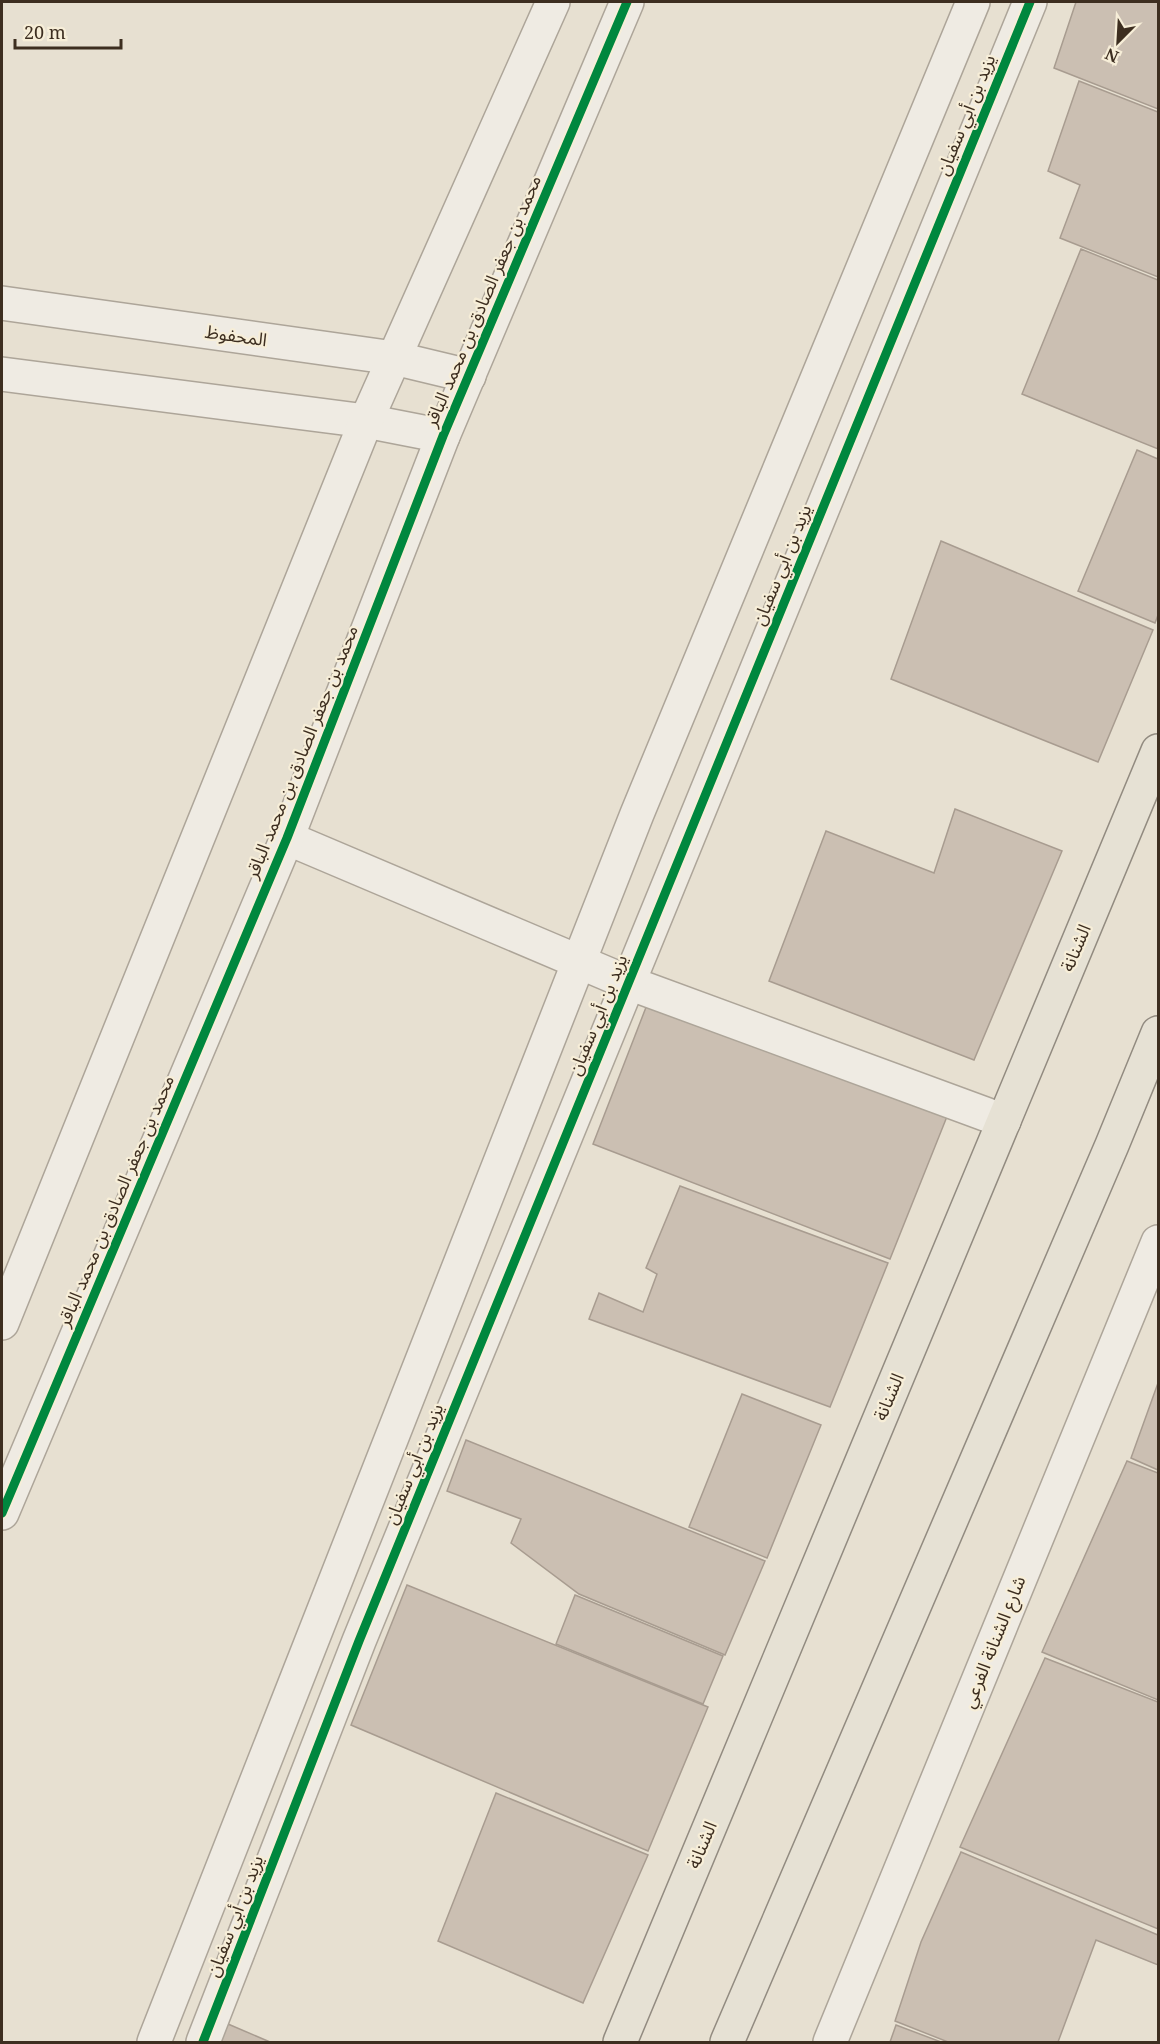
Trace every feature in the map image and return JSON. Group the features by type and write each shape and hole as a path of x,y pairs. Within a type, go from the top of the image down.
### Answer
{"main road":[{"name":"الشنانة","path":"620,2043 1158,751"},
{"path":"727,2043 1103,1167 1158,1033"}],"street":[{"path":"2,1323 366,421 553,2"},
{"name":"محمد بن جعفر الصادق بن محمد الباقر","path":"2,1513 287,838 443,436 627,2"},
{"name":"يزيد بن أبي سفيان","path":"154,2043 637,814 973,2"},
{"name":"يزيد بن أبي سفيان","path":"203,2043 359,1641 1030,2"},
{"name":"المحفوظ","path":"2,303 394,358 469,376"},
{"path":"2,374 366,421 443,436"},
{"path":"287,838 629,983 1004,1121"},
{"name":"شارع الشنانة الفرعي","path":"830,2043 1158,1242"}],"building":[{"path":"1076,2 1158,2 1158,109 1054,68"},
{"path":"1079,81 1158,112 1158,277 1060,238 1080,185 1048,171"},
{"path":"1081,249 1158,280 1158,449 1022,394"},
{"path":"1137,450 1158,459 1158,615 1155,623 1078,591"},
{"path":"941,541 1153,630 1098,762 891,679"},
{"path":"955,809 1062,851 974,1060 769,981 826,831 934,873"},
{"path":"650,997 950,1109 890,1259 593,1144"},
{"path":"680,1186 888,1263 830,1407 589,1319 599,1293 643,1312 657,1274 646,1268"},
{"path":"1158,1383 1158,1470 1131,1458"},
{"path":"742,1394 821,1425 767,1558 689,1527"},
{"path":"466,1440 765,1561 725,1655 579,1594 511,1543 521,1519 447,1491"},
{"path":"1127,1461 1158,1473 1158,1700 1042,1652"},
{"path":"407,1585 708,1707 648,1851 351,1725"},
{"path":"575,1595 723,1656 703,1704 556,1644"},
{"path":"1045,1658 1158,1702 1158,1929 960,1847"},
{"path":"496,1793 648,1855 583,2003 438,1941"},
{"path":"961,1852 1158,1935 1158,1965 1096,1940 1058,2042 948,2042 895,2021 921,1942"},
{"path":"228,2024 270,2042 220,2042"},
{"path":"896,2025 941,2042 890,2042"}],"cycle path":[{"path":"2,1513 287,838 443,436 627,2"},
{"path":"203,2042 359,1641 1030,2"}]}
